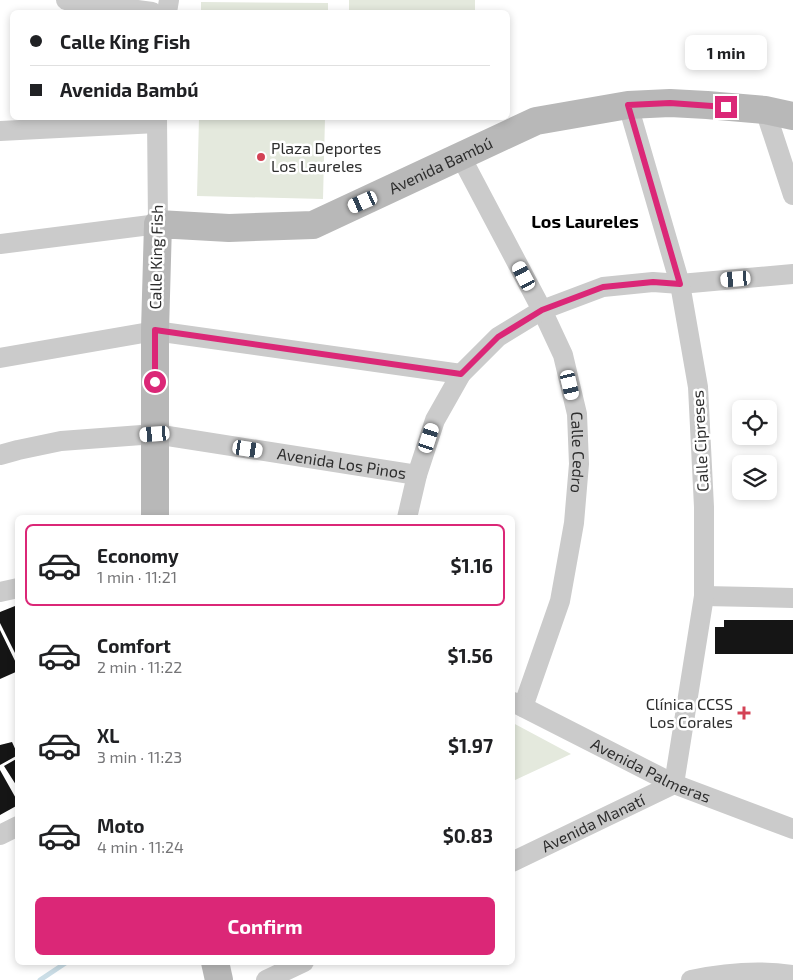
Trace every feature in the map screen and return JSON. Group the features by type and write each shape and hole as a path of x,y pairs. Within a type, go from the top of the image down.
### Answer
{"street":[{"path":"66,0 138,10"},
{"name":"Avenida Bambú","path":"0,244 158,224 229,228 313,225 536,121 628,105 670,103 765,110 793,116"},
{"name":"Calle Cipreses","path":"628,105 680,284 698,386 704,507 704,596 674,784"},
{"path":"765,110 793,195"},
{"path":"0,132 157,120"},
{"name":"Calle King Fish","path":"155,515 155,330 158,224 157,120"},
{"name":"Calle Cedro","path":"460,155 542,310 563,355 577,414 579,464 574,523 560,601 518,704"},
{"path":"408,515 417,475 435,420 461,374 498,337 542,310 603,287 653,282 680,284 793,274"},
{"path":"0,358 155,330 461,374"},
{"name":"Avenida Los Pinos","path":"0,455 61,441 155,434 417,475"},
{"path":"0,592 15,589"},
{"path":"704,596 793,598"},
{"name":"Avenida Palmeras","path":"518,704 674,784 793,829"},
{"name":"Avenida Manatí","path":"515,861 674,784"},
{"path":"0,835 15,828"},
{"path":"216,965 219,980"},
{"path":"266,980 298,965"},
{"path":"691,980 723,974 793,975"}],"shaded area":[{"path":"349,0 475,0 475,10 349,10"},
{"path":"201,2 328,3 328,10 201,10"},
{"name":"Plaza Deportes Los Laureles","path":"199,120 325,120 323,199 197,196"},
{"path":"515,724 571,754 515,780"}],"building":[{"path":"15,606 15,653 0,623 0,612"},
{"path":"724,620 793,620 793,654 715,654 715,627 724,627"},
{"path":"0,630 15,661 15,672 0,679"},
{"path":"12,742 15,748 15,757 0,765 0,745"},
{"path":"15,760 15,783 4,766"},
{"path":"0,770 15,797 15,807 0,815"}],"waterway":[{"path":"40,980 62,965"}],"place":[{"name":"Plaza Deportes Los Laureles","path":"261,157"},
{"name":"Clínica CCSS Los Corales","path":"744,713"}],"district":[{"name":"Los Laureles","path":"585,222"}],"route":[{"path":"155,382 155,330 461,374 498,337 542,310 603,287 653,282 680,284 628,105 670,103 726,107"}]}
